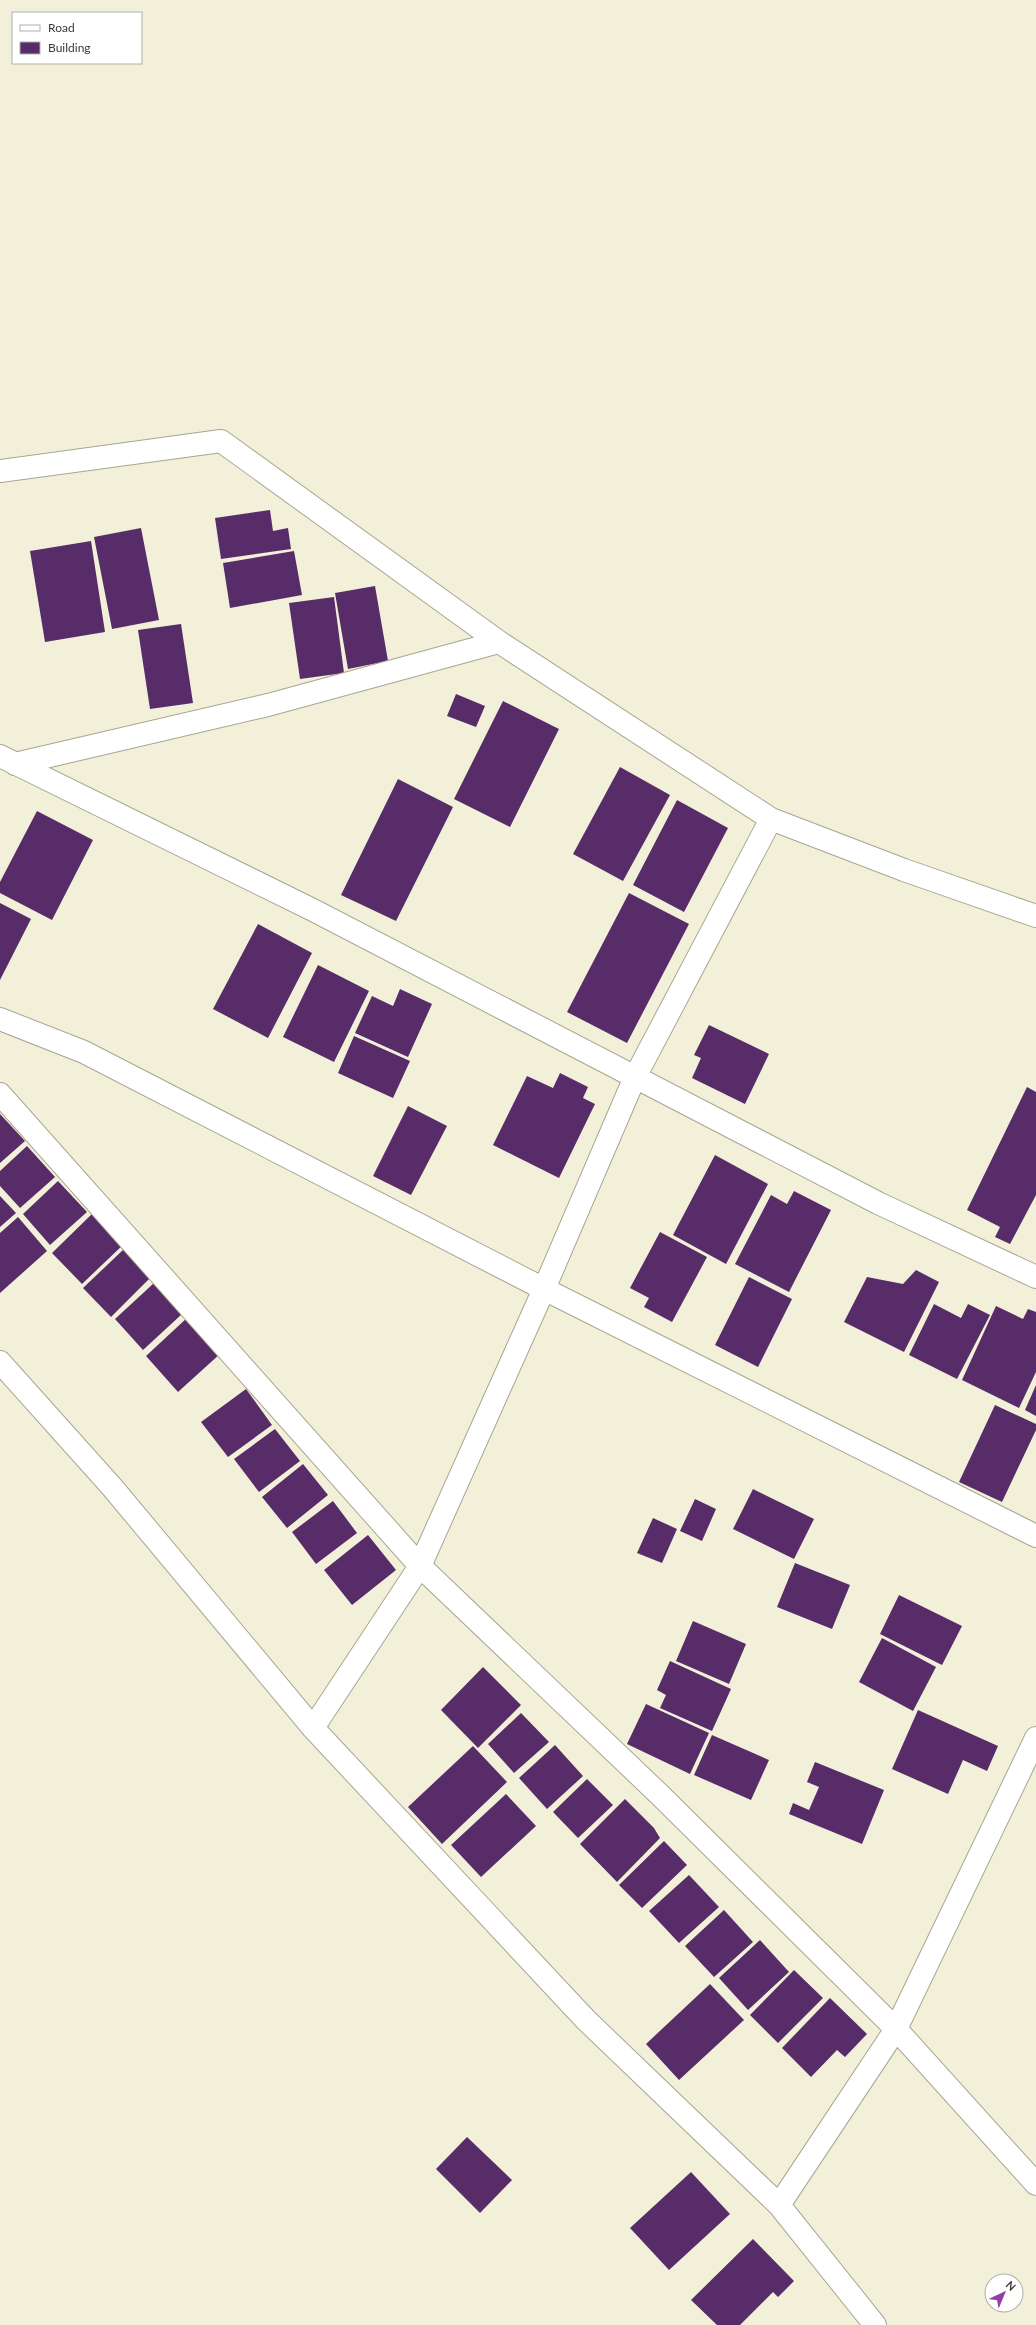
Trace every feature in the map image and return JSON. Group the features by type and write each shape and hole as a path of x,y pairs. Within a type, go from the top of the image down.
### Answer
{"street":[{"path":"0,471 221,441 499,642 771,819 904,870 1036,916"},
{"path":"7,760 268,705 499,642"},
{"path":"7,760 313,910 878,1203 1036,1277"},
{"path":"313,1728 420,1566 544,1289 635,1077 771,819"},
{"path":"0,1019 84,1052 544,1289 1036,1536"},
{"path":"0,1094 420,1566 660,1795 896,2029 1036,2184"},
{"path":"0,1362 112,1487 313,1728 586,2020 779,2205 875,2325"},
{"path":"779,2205 896,2029 1036,1738"}],"building":[{"path":"270,510 273,531 288,528 291,549 221,559 215,518"},
{"path":"141,528 159,620 112,629 94,537"},
{"path":"91,541 105,632 45,642 30,551"},
{"path":"294,551 302,595 230,608 223,563"},
{"path":"375,586 388,661 348,669 335,593"},
{"path":"334,597 344,673 300,679 289,603"},
{"path":"181,624 193,703 150,709 138,630"},
{"path":"456,694 485,706 476,727 447,716"},
{"path":"503,701 559,729 510,827 454,799"},
{"path":"620,767 670,795 623,881 573,854"},
{"path":"398,779 453,807 396,921 341,895"},
{"path":"677,800 728,828 684,912 633,885"},
{"path":"37,811 93,840 52,920 0,893 0,882"},
{"path":"629,893 689,924 627,1043 567,1012"},
{"path":"0,903 31,919 0,980"},
{"path":"258,924 312,953 268,1038 213,1009"},
{"path":"318,965 369,991 334,1062 283,1037"},
{"path":"400,989 432,1004 408,1057 355,1033 372,996 393,1006"},
{"path":"709,1025 769,1054 745,1104 692,1078 701,1058 694,1055"},
{"path":"354,1036 410,1061 393,1098 338,1073"},
{"path":"560,1073 588,1087 583,1098 595,1104 559,1178 493,1145 527,1076 553,1088"},
{"path":"1027,1087 1036,1092 1036,1195 1010,1244 995,1237 1000,1227 967,1210"},
{"path":"408,1106 447,1126 411,1195 373,1176"},
{"path":"0,1114 25,1141 0,1163"},
{"path":"27,1146 55,1177 20,1208 0,1186 0,1171"},
{"path":"715,1155 768,1184 726,1264 673,1235"},
{"path":"58,1181 87,1212 50,1245 23,1214"},
{"path":"794,1191 831,1210 789,1292 735,1264 771,1195 787,1204"},
{"path":"0,1196 16,1213 0,1227"},
{"path":"94,1212 125,1243 82,1284 52,1253"},
{"path":"18,1217 47,1251 0,1293 0,1233"},
{"path":"660,1232 707,1257 672,1322 644,1307 649,1298 630,1288"},
{"path":"124,1249 151,1277 111,1317 83,1288"},
{"path":"916,1270 939,1282 904,1352 844,1322 867,1277 903,1284"},
{"path":"749,1277 792,1299 758,1367 715,1345"},
{"path":"154,1283 182,1314 143,1350 115,1319"},
{"path":"934,1304 961,1318 968,1304 990,1315 957,1379 909,1355"},
{"path":"996,1306 1023,1319 1028,1309 1036,1312 1036,1372 1019,1408 962,1380"},
{"path":"188,1317 221,1353 178,1392 146,1356"},
{"path":"1036,1385 1036,1416 1025,1410"},
{"path":"246,1389 272,1425 228,1457 201,1422"},
{"path":"995,1405 1036,1424 1036,1430 1002,1502 959,1482"},
{"path":"275,1429 300,1461 259,1492 234,1459"},
{"path":"303,1464 328,1495 287,1528 262,1497"},
{"path":"753,1489 814,1519 794,1559 733,1529"},
{"path":"695,1499 716,1509 702,1541 680,1531"},
{"path":"333,1501 357,1533 316,1564 292,1532"},
{"path":"653,1518 677,1529 662,1563 637,1553"},
{"path":"368,1535 396,1570 352,1605 324,1570"},
{"path":"795,1563 850,1585 832,1629 777,1607"},
{"path":"899,1595 962,1626 942,1665 880,1634"},
{"path":"693,1621 746,1644 729,1684 676,1661"},
{"path":"882,1638 936,1667 913,1711 859,1682"},
{"path":"670,1661 731,1689 712,1731 660,1708 666,1695 657,1690"},
{"path":"483,1667 521,1705 478,1748 441,1710"},
{"path":"646,1704 709,1733 690,1774 627,1744"},
{"path":"918,1710 998,1746 987,1771 963,1760 948,1794 892,1769"},
{"path":"521,1713 549,1742 514,1773 488,1744"},
{"path":"712,1735 769,1760 751,1800 694,1775"},
{"path":"555,1745 583,1776 547,1809 519,1778"},
{"path":"473,1746 507,1782 442,1844 408,1807"},
{"path":"815,1762 884,1790 862,1844 789,1814 793,1803 809,1810 819,1787 807,1782"},
{"path":"587,1779 613,1805 578,1838 553,1812"},
{"path":"506,1794 536,1826 481,1877 451,1845"},
{"path":"625,1799 654,1828 660,1838 617,1882 580,1844"},
{"path":"664,1841 687,1865 642,1908 619,1885"},
{"path":"689,1875 719,1907 679,1943 649,1911"},
{"path":"724,1910 753,1942 714,1977 685,1946"},
{"path":"760,1940 789,1972 748,2010 719,1978"},
{"path":"794,1970 823,1998 778,2043 750,2015"},
{"path":"710,1984 744,2020 679,2080 646,2044"},
{"path":"830,1998 867,2034 845,2057 837,2050 811,2077 782,2048"},
{"path":"467,2137 512,2180 480,2213 436,2169"},
{"path":"691,2172 730,2214 669,2270 630,2228"},
{"path":"753,2239 794,2281 778,2297 773,2292 740,2325 717,2325 691,2300"}]}
